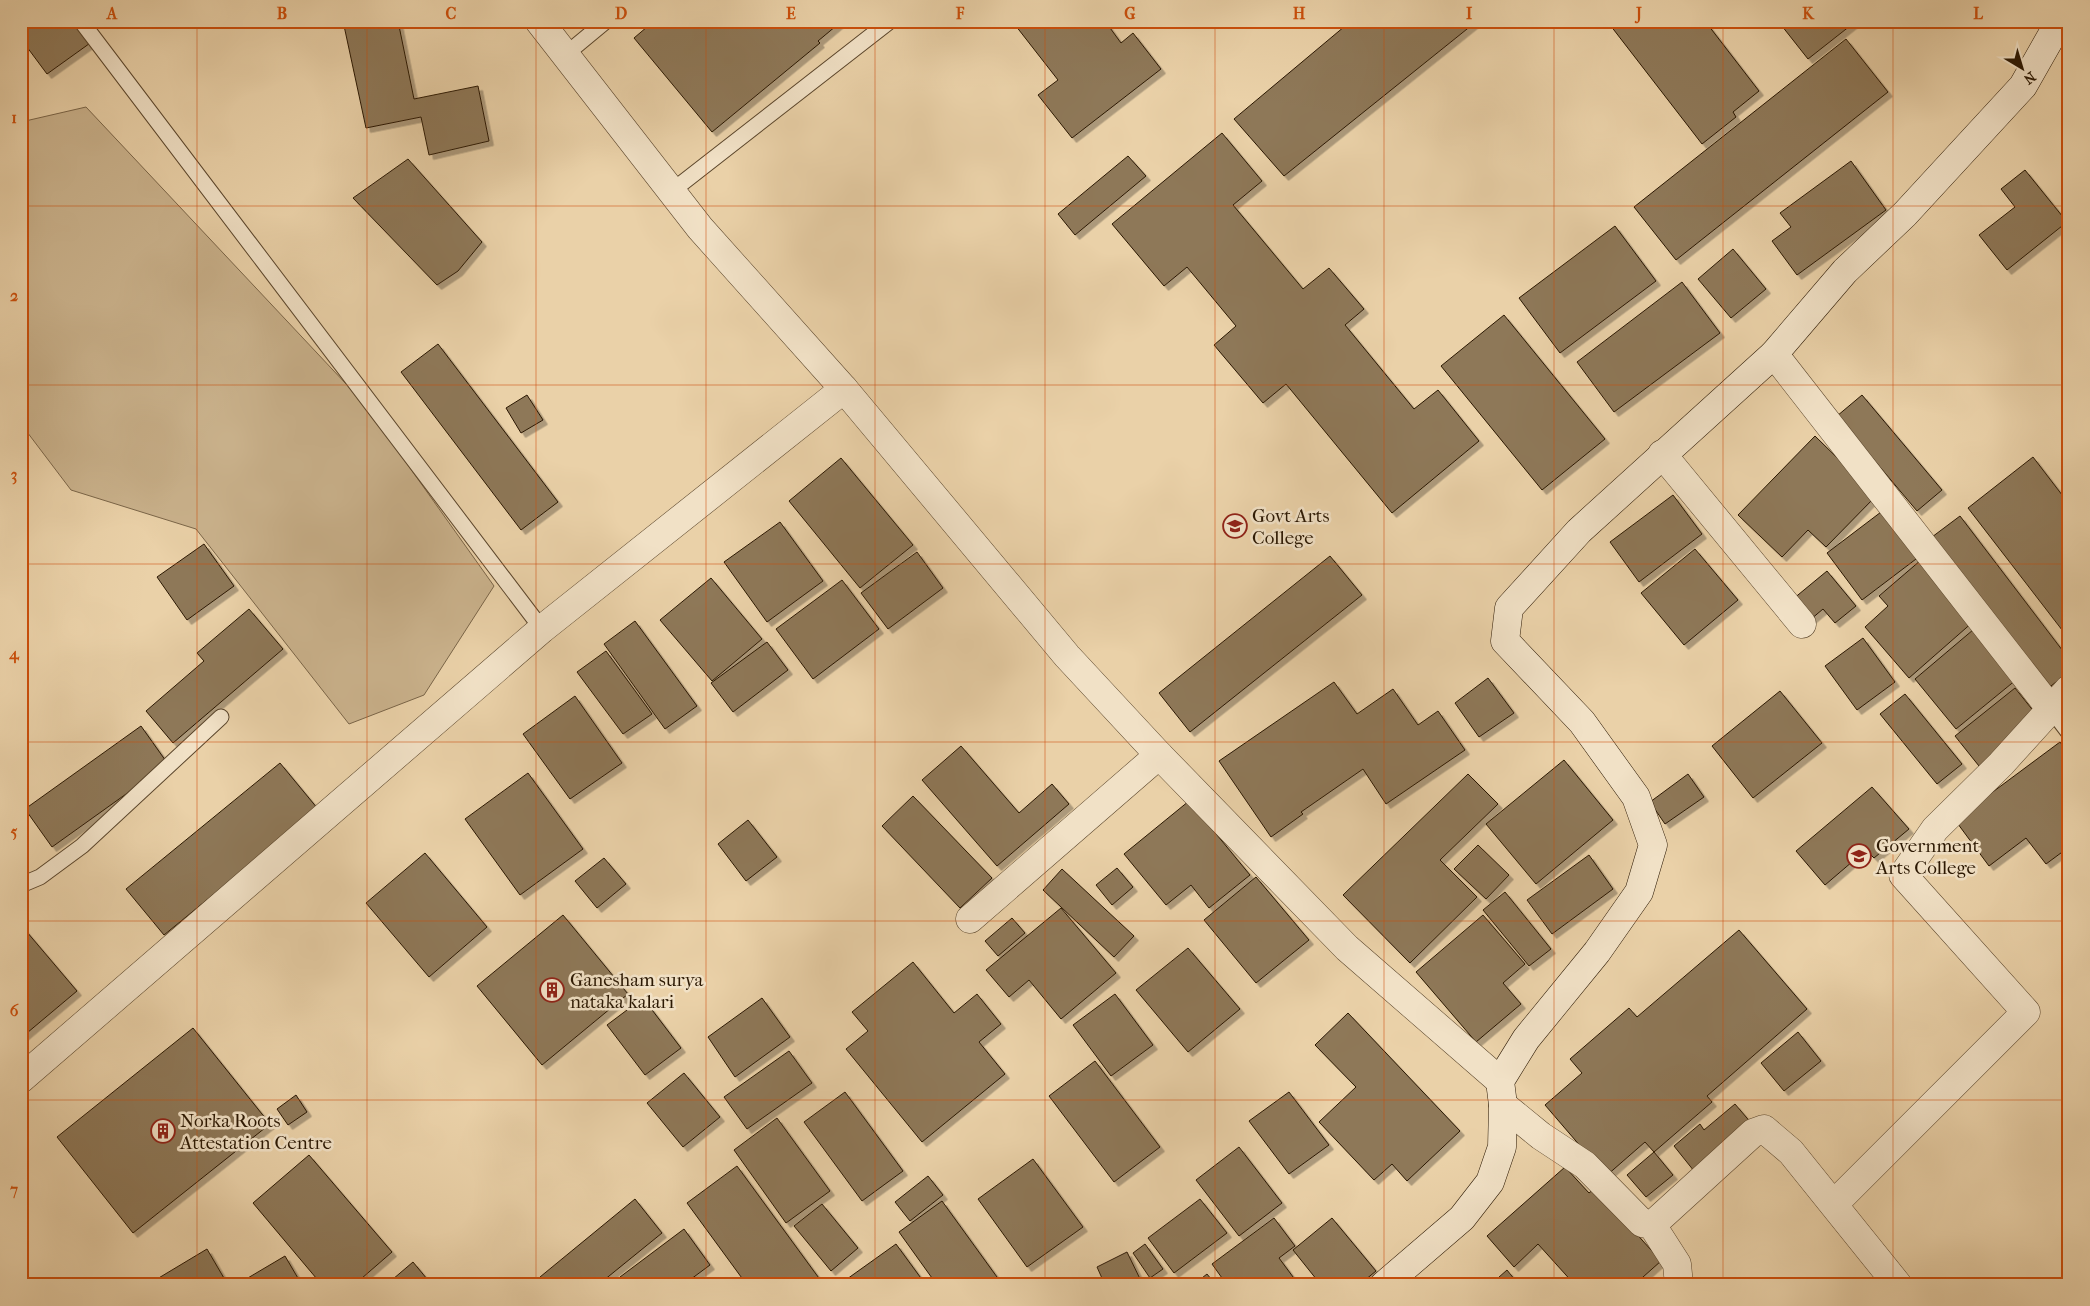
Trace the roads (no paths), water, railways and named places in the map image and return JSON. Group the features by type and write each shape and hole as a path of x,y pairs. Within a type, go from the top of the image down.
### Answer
{"street":[{"path":"539,21 700,228 844,389 1066,656 1159,755 1347,948 1502,1093 1541,1136 1585,1165 1642,1223 1652,1225 1677,1264 1679,1285"},
{"path":"1384,1285 1462,1218 1490,1182 1502,1146 1502,1093 1526,1039 1597,952 1639,892 1653,845 1636,797 1582,722 1505,641 1509,608 1580,530 1774,354 1845,271 1905,214 2022,86 2056,28 2055,21"},
{"path":"1774,354 2059,699 2001,764 1935,829 1903,874 2026,1012 1834,1204"},
{"path":"21,1079 542,629 844,389"},
{"path":"1662,454 1802,624"},
{"path":"970,919 1159,755"},
{"path":"1652,1225 1753,1133 1764,1129 1791,1152 1898,1285"}],"lane":[{"path":"81,21 542,629"},
{"path":"565,55 606,21"},
{"path":"672,191 890,21"},
{"path":"2059,699 2069,733"},
{"path":"21,884 40,877 82,846 221,717"}],"place":[{"name":"Govt Arts College","path":"1235,526"},
{"name":"Government Arts College","path":"1859,856"},
{"name":"Ganesham surya nataka kalari","path":"552,990"},
{"name":"Norka Roots Attestation Centre","path":"163,1131"}]}
